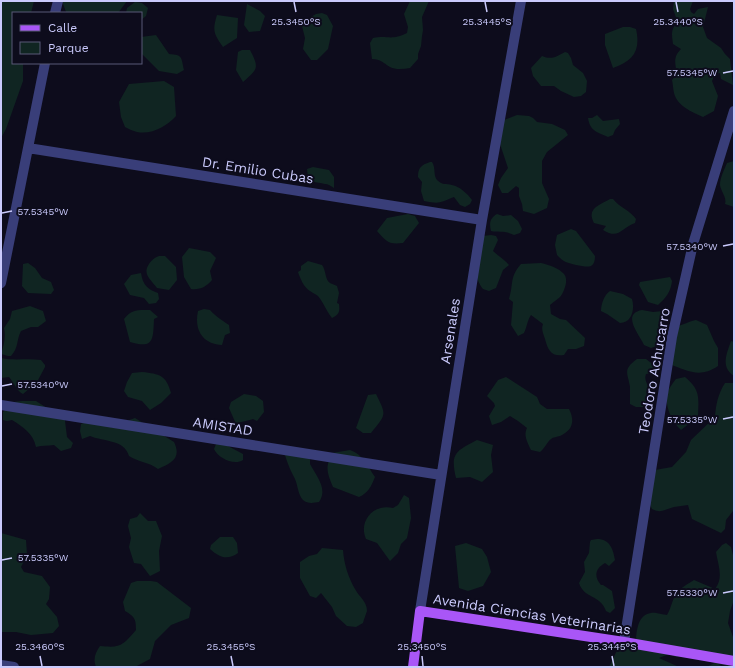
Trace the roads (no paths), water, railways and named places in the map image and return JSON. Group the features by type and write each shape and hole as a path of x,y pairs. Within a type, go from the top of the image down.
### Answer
{"main road":[{"name":"Avenida Ciencias Veterinarias","path":"420,611 624,642 734,661"},
{"name":"Arsenales","path":"413,667 420,611"}],"street":[{"path":"55,12 58,1"},
{"name":"Arsenales","path":"420,611 482,220 521,1"},
{"path":"1,283 45,64"},
{"name":"Teodoro Achucarro","path":"624,642 672,337 693,244 734,111"},
{"name":"Dr. Emilio Cubas","path":"28,148 482,220"},
{"name":"AMISTAD","path":"1,406 441,475"},
{"path":"1,665 14,667"}]}
